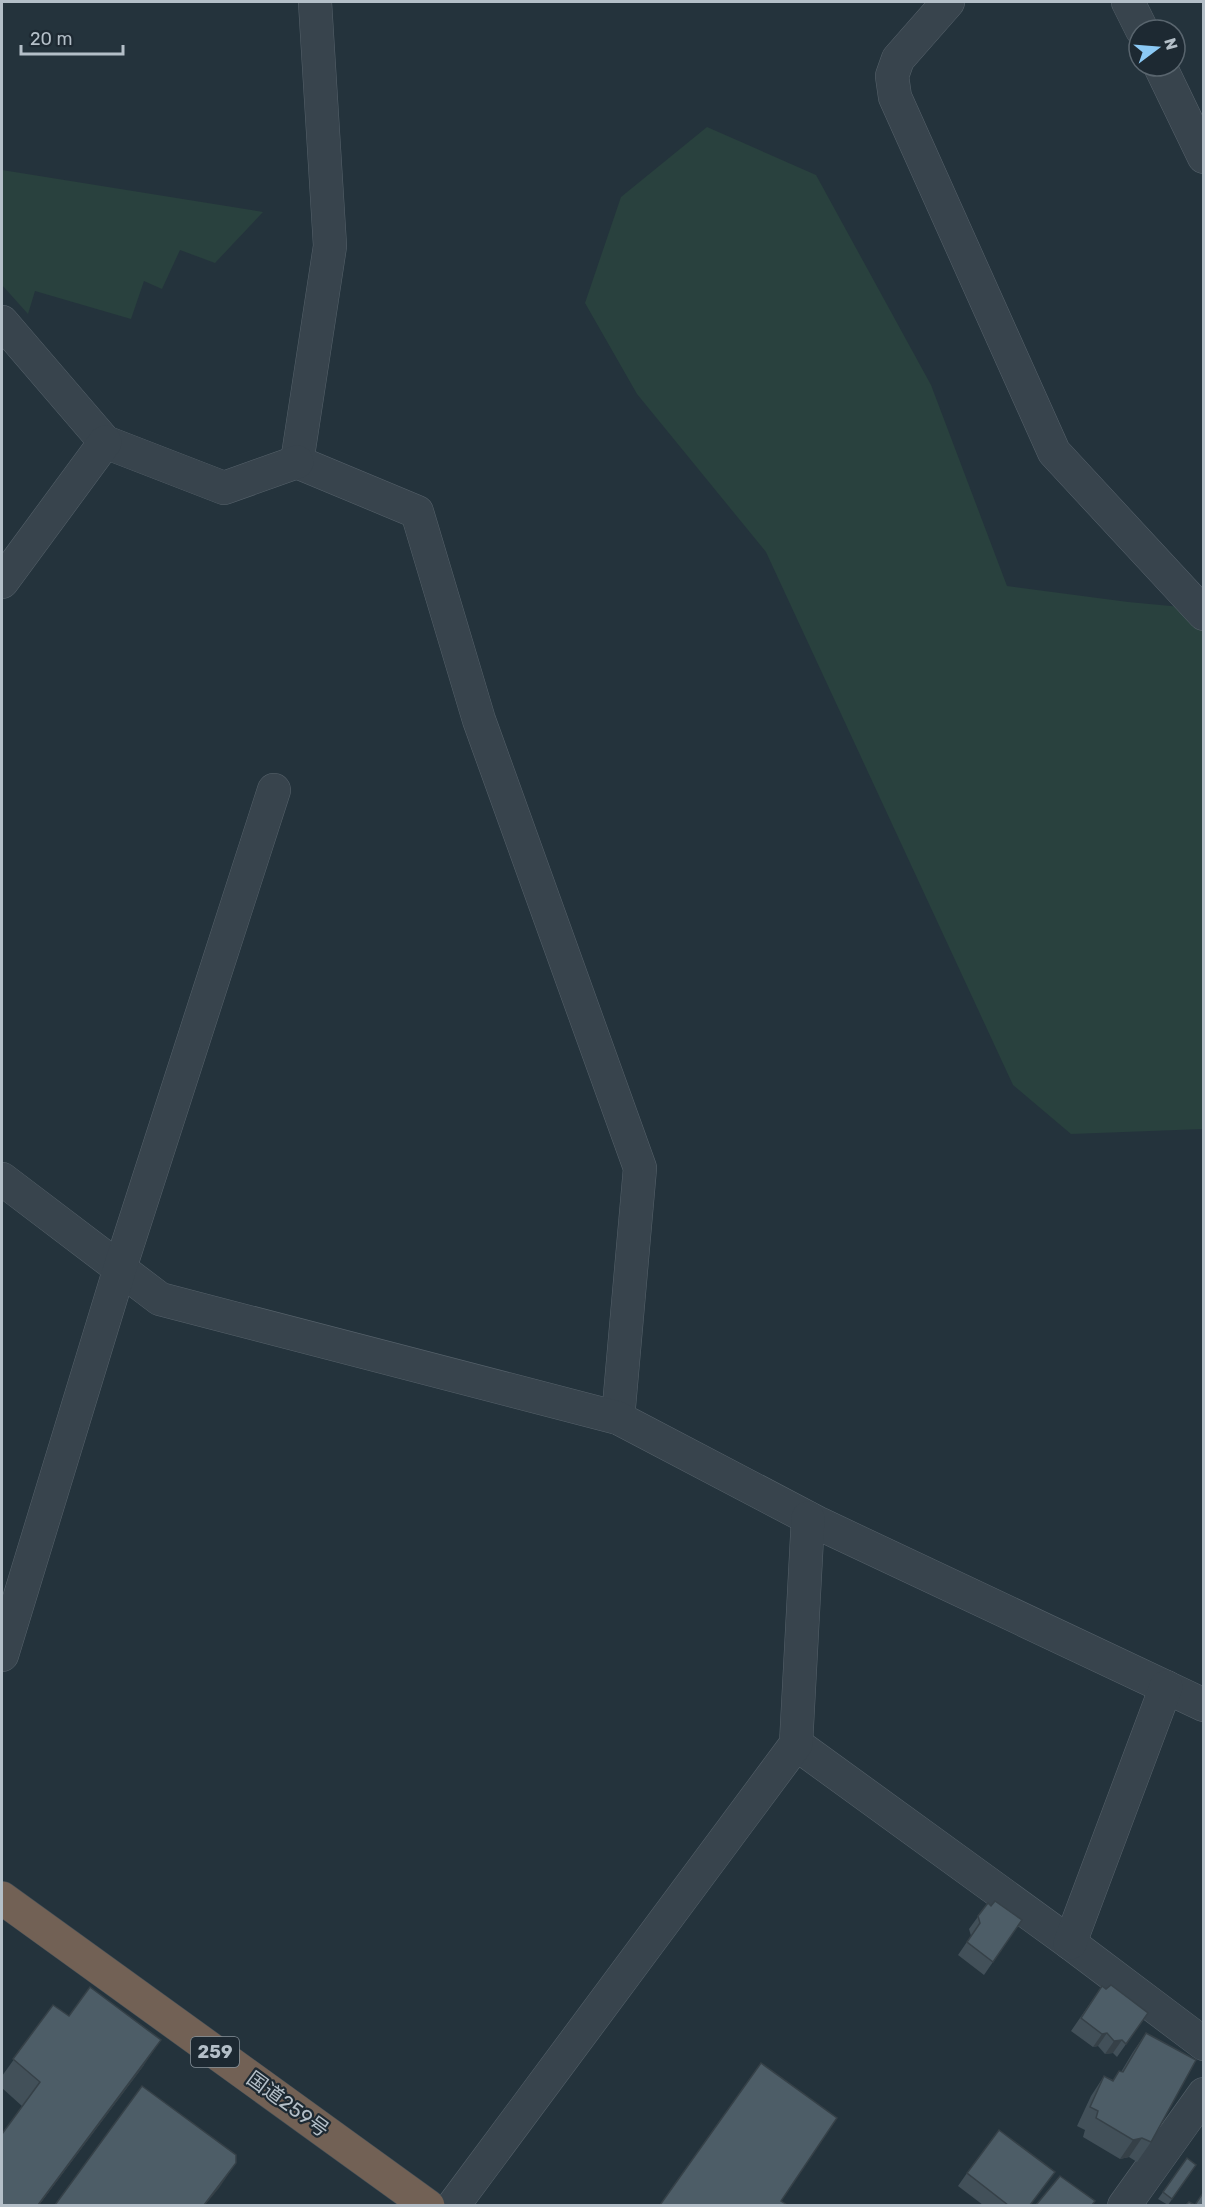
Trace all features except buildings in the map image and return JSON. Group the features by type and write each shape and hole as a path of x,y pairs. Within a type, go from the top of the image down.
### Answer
{"highway":[{"name":"国道259号","path":"2,1898 428,2205"}],"street":[{"path":"297,462 330,246 315,2"},
{"path":"948,2 898,59 892,76 895,97 1054,452 1203,614"},
{"path":"1128,2 1136,18"},
{"path":"1166,78 1203,157"},
{"path":"2,322 105,442 225,488 297,462 417,512 479,720 640,1168 618,1418"},
{"path":"2,582 105,442"},
{"path":"2,1655 120,1268 274,790"},
{"path":"2,1179 160,1299 618,1418 808,1518 1203,1705"},
{"path":"453,2205 796,1744 808,1518"},
{"path":"1070,1943 1166,1687"},
{"path":"796,1744 1070,1943 1203,2044"},
{"path":"1124,2205 1203,2094"}],"green space":[{"path":"707,127 816,175 931,385 1007,586 1203,609 1203,1129 1071,1134 1013,1085 766,552 637,394 585,303 621,197"},
{"path":"2,170 263,212 215,263 180,250 162,289 144,281 131,319 35,291 28,314 2,285"}]}
